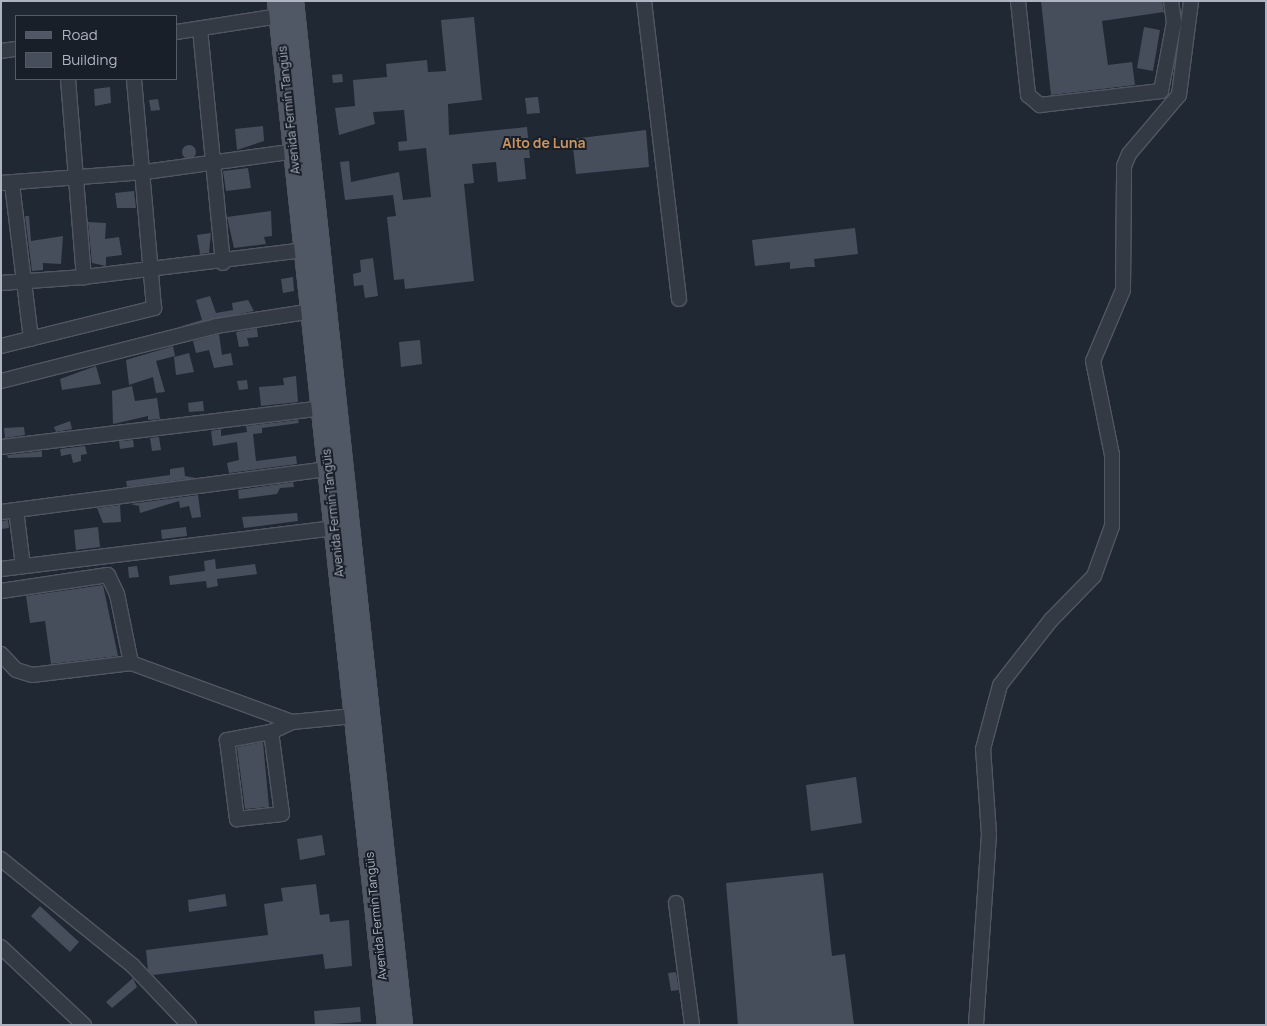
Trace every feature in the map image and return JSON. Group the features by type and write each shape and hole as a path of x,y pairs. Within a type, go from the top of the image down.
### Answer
{"main road":[{"name":"Avenida Fermín Tangüis","path":"294,1 304,250 318,310 321,408 388,1025"},
{"name":"Avenida Fermín Tangüis","path":"278,9 301,151 402,1025"}],"street":[{"path":"644,1 679,299"},
{"path":"1018,1 1028,95 1040,105 1161,91 1174,22 1171,1"},
{"path":"976,1025 989,834 983,750 1000,684 1051,620 1094,576 1112,526 1112,455 1093,361 1124,290 1124,166 1129,154 1179,96 1191,1"},
{"path":"178,32 200,29 278,9"},
{"path":"200,29 223,263"},
{"path":"1,51 15,50"},
{"path":"68,80 79,177 84,277"},
{"path":"1,346 148,312 156,304 145,172 134,80"},
{"path":"31,339 24,281 7,183 145,172 301,151"},
{"path":"1,283 223,263 304,250"},
{"path":"1,380 216,326 318,310"},
{"path":"1,446 321,408"},
{"path":"1,512 328,469"},
{"path":"16,510 23,566"},
{"path":"1,569 334,528"},
{"path":"1,591 108,575 117,594 131,663"},
{"path":"1,654 16,670 32,675 131,663 292,722"},
{"path":"271,732 282,814 238,819 227,740 271,732 292,722 354,716"},
{"path":"1,858 132,965 189,1025"},
{"path":"676,902 692,1025"},
{"path":"1,948 84,1025"}],"building":[{"path":"1041,1 1162,1 1164,12 1102,21 1108,65 1132,62 1135,85 1051,95"},
{"path":"474,17 482,100 448,104 449,135 527,127 530,158 524,158 526,179 498,182 496,162 472,164 474,183 464,184 474,281 405,289 404,279 394,280 387,217 396,216 393,195 345,200 340,162 349,161 351,182 399,172 403,200 431,197 426,148 399,151 398,142 407,141 404,110 373,112 375,124 339,135 335,108 355,106 353,80 387,77 386,64 427,60 428,72 446,71 441,20"},
{"path":"1144,27 1160,30 1153,71 1137,68"},
{"path":"342,74 343,82 333,83 332,75"},
{"path":"110,87 111,103 95,106 94,89"},
{"path":"538,97 540,113 527,114 525,98"},
{"path":"158,99 160,110 151,111 149,100"},
{"path":"263,126 264,141 237,150 235,129"},
{"path":"646,130 649,167 576,174 572,139"},
{"path":"189,145 194,147 196,152 194,157 189,159 184,157 182,152 184,147"},
{"path":"248,168 251,188 226,191 223,171"},
{"path":"134,191 136,208 117,208 115,193"},
{"path":"271,211 272,236 264,237 266,244 234,248 227,217"},
{"path":"25,216 29,216 31,241 63,236 61,264 43,263 43,270 32,271"},
{"path":"88,222 106,223 105,239 119,237 122,255 106,257 106,266 92,263"},
{"path":"855,228 858,254 814,259 815,267 790,269 790,262 755,266 752,240"},
{"path":"211,233 209,253 200,254 197,235"},
{"path":"373,258 378,296 365,298 363,285 354,286 353,274 361,272 360,260"},
{"path":"293,277 294,291 283,293 281,279"},
{"path":"210,296 216,313 233,310 232,303 248,300 254,311 178,327 202,320 196,300"},
{"path":"257,328 258,337 247,338 249,346 239,347 236,332"},
{"path":"219,334 222,355 231,353 233,365 214,368 209,350 196,353 193,341"},
{"path":"420,340 422,364 401,367 399,342"},
{"path":"173,346 175,356 156,361 165,392 156,393 153,377 129,385 126,360"},
{"path":"189,353 194,372 176,375 174,357"},
{"path":"96,366 101,384 62,390 60,379"},
{"path":"296,376 298,402 261,406 259,387 284,385 283,378"},
{"path":"247,380 248,389 239,390 237,381"},
{"path":"132,386 135,401 157,398 160,419 148,420 148,416 113,424 112,391"},
{"path":"203,401 204,411 189,412 188,403"},
{"path":"298,420 299,423 262,428 262,433 253,434 256,461 296,456 297,464 229,473 227,463 239,460 237,442 213,446 211,431 221,429 221,436 247,432 246,426"},
{"path":"70,421 72,429 56,432 54,427"},
{"path":"24,427 25,435 5,438 4,428"},
{"path":"159,437 161,450 152,451 150,438"},
{"path":"133,440 134,447 120,449 119,441"},
{"path":"85,446 87,454 81,455 81,461 73,463 71,454 61,456 60,449"},
{"path":"42,451 42,457 8,458 7,455"},
{"path":"184,467 185,476 196,478 127,487 126,481 170,475 170,469"},
{"path":"293,482 294,487 280,488 277,494 239,499 238,490"},
{"path":"198,495 201,517 192,518 189,506 180,508 179,501 140,513 139,506 130,504"},
{"path":"120,505 121,522 103,523 97,508"},
{"path":"297,513 298,521 244,528 242,517"},
{"path":"8,520 9,528 1,529 1,521"},
{"path":"98,527 100,547 76,550 74,530"},
{"path":"186,527 187,536 162,539 161,530"},
{"path":"215,559 216,569 255,564 257,574 217,579 218,586 207,588 206,581 170,585 169,576 205,571 204,561"},
{"path":"137,566 139,577 129,578 128,567"},
{"path":"103,585 118,656 51,664 45,621 30,623 26,596"},
{"path":"263,742 269,807 245,809 237,747"},
{"path":"856,777 862,823 811,831 806,785"},
{"path":"322,835 325,855 300,860 297,839"},
{"path":"823,873 832,956 845,954 854,1025 738,1025 726,883"},
{"path":"316,884 320,915 329,914 330,922 349,920 352,966 325,969 323,954 153,975 148,970 146,950 268,935 264,904 283,901 281,888"},
{"path":"225,894 227,906 189,912 188,900"},
{"path":"40,906 79,942 70,952 31,916"},
{"path":"676,972 679,990 671,991 668,973"},
{"path":"133,978 137,987 112,1008 106,1002"},
{"path":"360,1007 361,1022 315,1025 314,1011"}],"district":[{"name":"Alto de Luna","path":"544,143"}]}
